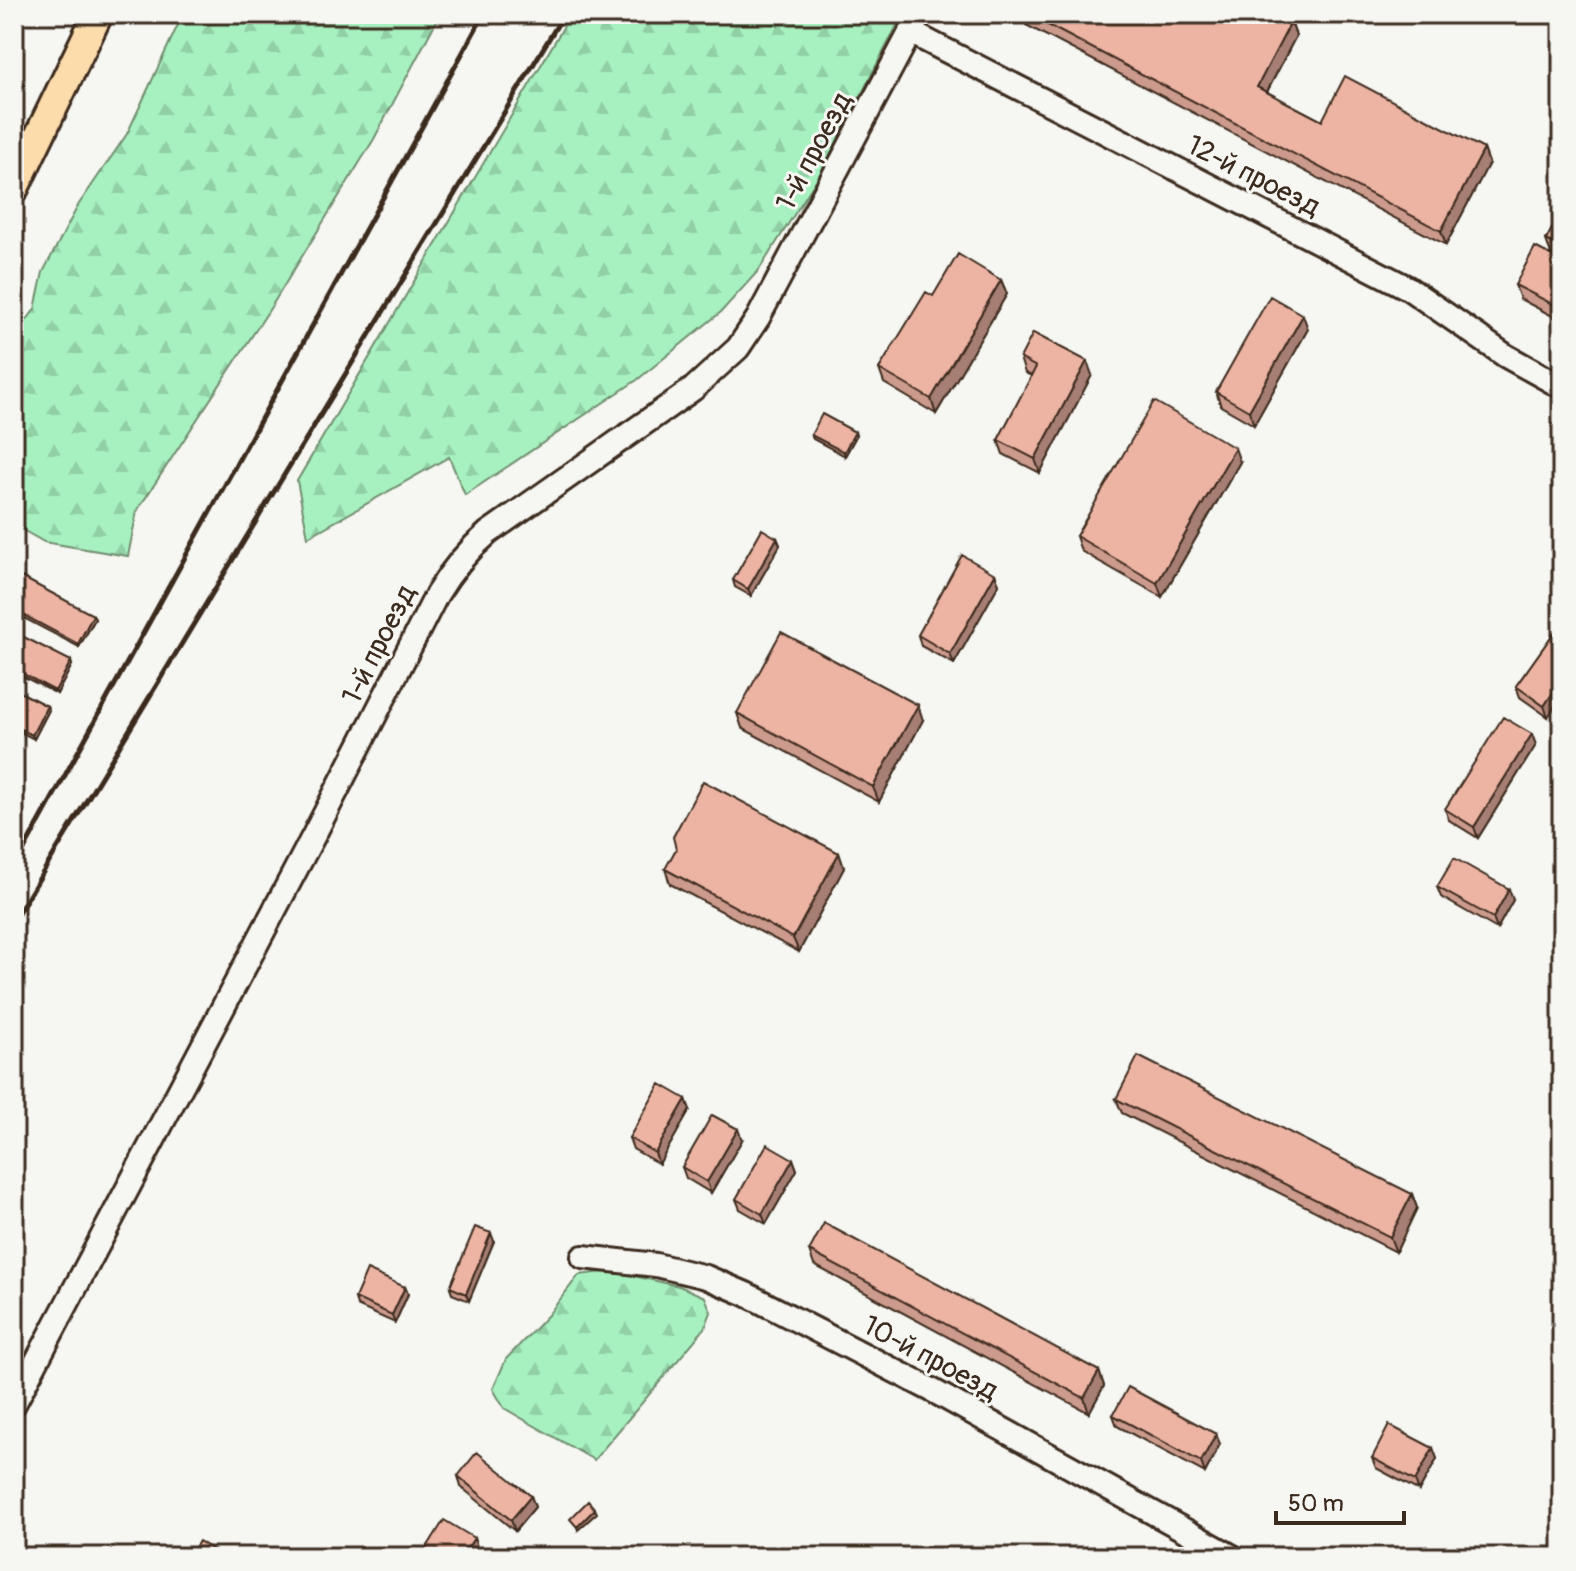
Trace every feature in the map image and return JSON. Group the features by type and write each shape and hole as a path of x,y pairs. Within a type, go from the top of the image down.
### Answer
{"main road":[{"path":"14,188 98,14"}],"street":[{"name":"12-й проезд","path":"915,23 1408,288 1506,356 1562,387"},
{"name":"1-й проезд","path":"14,1404 451,572 488,533 666,410 720,367 738,348 758,318 915,23"},
{"name":"10-й проезд","path":"583,1257 656,1265 706,1277 746,1294 928,1388 1233,1557"}],"green space":[{"path":"183,14 440,14 374,139 271,307 137,511 128,556 44,542 14,525 14,337 35,309 43,272 79,204 127,134"},
{"path":"571,14 903,14 820,174 759,270 721,312 637,380 465,495 449,457 308,537 297,481"},
{"path":"611,1271 679,1286 705,1297 711,1312 705,1328 594,1460 504,1408 493,1389 506,1359 548,1315 579,1275"}],"building":[{"path":"1027,14 1276,14 1291,22 1257,87 1322,121 1345,76 1484,149 1441,231"},
{"path":"1562,210 1562,248 1546,240"},
{"path":"1535,247 1562,261 1562,309 1515,285"},
{"path":"958,254 1001,280 931,399 879,369 926,292 933,296"},
{"path":"1270,296 1303,315 1249,411 1216,392"},
{"path":"1033,333 1087,361 1035,459 998,440 1036,367 1020,358"},
{"path":"1154,401 1235,448 1157,583 1076,536"},
{"path":"822,414 855,432 844,452 811,435"},
{"path":"762,529 777,538 748,589 733,580"},
{"path":"962,555 995,574 950,654 918,635"},
{"path":"14,573 93,615 78,644 14,610"},
{"path":"14,632 71,661 55,691 14,669"},
{"path":"781,632 918,705 873,787 737,713"},
{"path":"1553,634 1562,640 1562,679 1544,706 1516,686"},
{"path":"14,689 47,706 32,735 14,726"},
{"path":"1503,717 1532,734 1474,827 1445,809"},
{"path":"703,781 839,853 793,938 665,869 676,849 673,837"},
{"path":"1454,858 1509,889 1493,918 1437,887"},
{"path":"1138,1056 1412,1194 1390,1237 1116,1099"},
{"path":"660,1084 686,1099 655,1153 629,1138"},
{"path":"712,1115 738,1129 707,1182 682,1167"},
{"path":"767,1144 793,1159 762,1214 736,1199"},
{"path":"824,1223 1099,1371 1084,1398 809,1251"},
{"path":"475,1227 491,1233 466,1294 450,1287"},
{"path":"367,1270 405,1287 392,1315 355,1298"},
{"path":"1128,1387 1216,1434 1201,1462 1113,1415"},
{"path":"1389,1425 1433,1448 1415,1481 1372,1458"},
{"path":"477,1452 531,1496 511,1520 458,1476"},
{"path":"588,1501 595,1509 577,1527 570,1519"},
{"path":"444,1520 474,1538 462,1557 421,1557"},
{"path":"199,1541 225,1557 189,1557"},
{"path":"350,1550 362,1557 345,1557"}],"railway":[{"path":"14,868 484,14"},
{"path":"14,920 564,14"}]}
